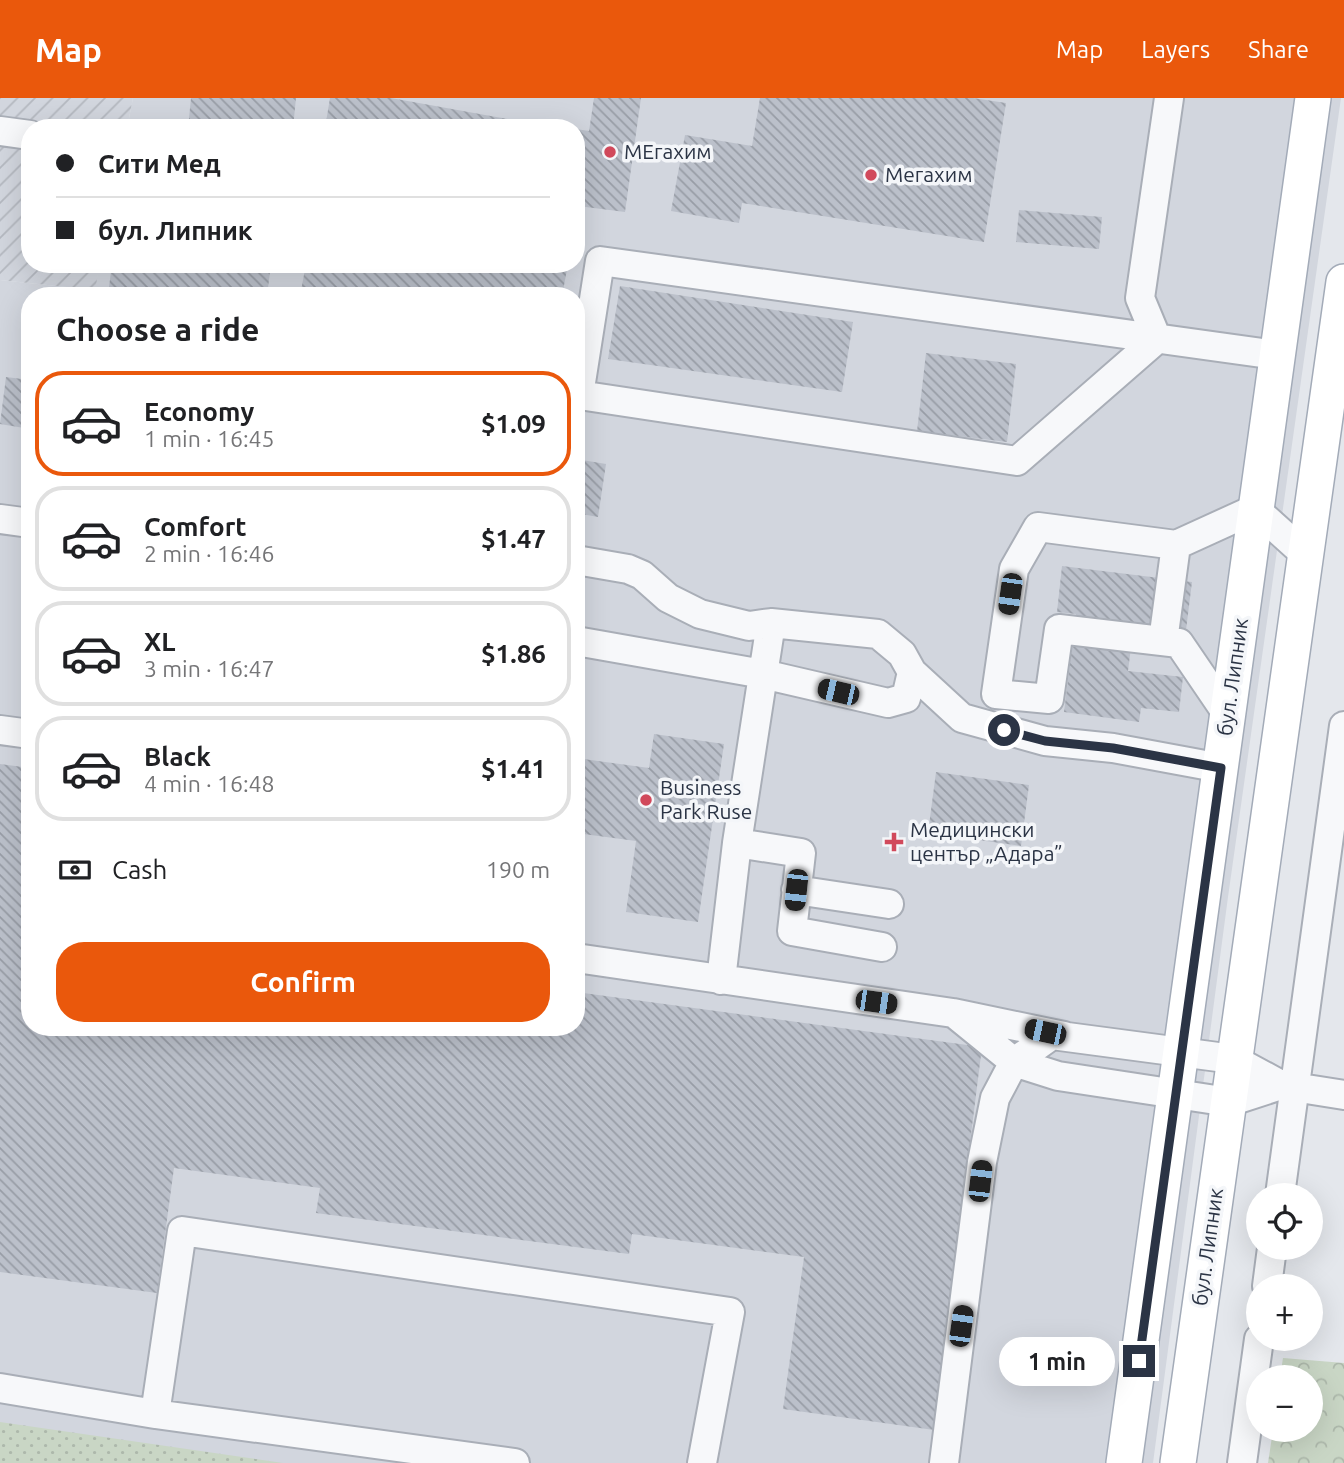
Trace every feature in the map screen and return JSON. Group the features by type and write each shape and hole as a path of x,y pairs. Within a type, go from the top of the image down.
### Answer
{"main road":[{"name":"бул. Липник","path":"1124,1463 1312,98"},
{"name":"бул. Липник","path":"1178,1463 1344,282"}],"street":[{"path":"1157,339 1140,298 1170,98"},
{"path":"0,131 21,134"},
{"path":"585,357 600,261 1277,355"},
{"path":"585,396 1017,461 1157,339"},
{"path":"1228,715 1179,643 1059,629 1049,699 996,694 1014,569 1038,527 1176,545 1255,509 1306,555"},
{"path":"0,519 21,522"},
{"path":"1163,641 1176,545"},
{"path":"585,562 628,569 642,575 668,598 700,614 749,626 771,623 878,634 902,654 912,672 962,718 1045,741 1113,748 1221,768"},
{"path":"720,979 737,842 771,623"},
{"path":"585,644 763,674 888,703 906,698 912,672"},
{"path":"1281,1183 1288,1087 1344,726"},
{"path":"0,730 21,733"},
{"path":"737,842 801,853 792,931 882,947"},
{"path":"796,890 889,904"},
{"path":"585,959 953,1013 1068,1037"},
{"path":"953,1013 1014,1062 1058,1076 1229,1102 1288,1087"},
{"path":"944,1463 982,1162 995,1098 1014,1062 1052,1035 1182,1050 1233,1059 1288,1087 1344,1095"},
{"path":"155,1414 182,1231 730,1312 702,1463"},
{"path":"1242,1463 1257,1351"},
{"path":"0,1388 155,1414 515,1463"}],"shaded area":[{"path":"0,98 133,98 129,119 21,119 21,273 98,273 96,287 66,287 0,280"},
{"path":"133,98 1341,98 1228,897 1153,1463 0,1463 0,280 66,287 21,287 21,1036 585,1036 585,287 95,287 98,273 585,273 585,119 129,119"}],"green space":[{"path":"1283,1358 1344,1363 1344,1463 1268,1463 1271,1442 1323,1442 1323,1365 1282,1365"},
{"path":"0,1422 283,1463 0,1463"}],"building":[{"path":"191,98 296,98 294,119 189,119"},
{"path":"330,98 391,98 508,119 326,119"},
{"name":"МЕгахим","path":"594,98 641,98 625,212 585,207 585,130 589,131"},
{"name":"Мегахим","path":"760,98 973,98 1006,103 984,242 742,203 739,223 671,211 685,135 752,146"},
{"name":"Мегахим","path":"1019,210 1102,217 1099,249 1016,242"},
{"path":"111,273 270,273 268,287 109,287"},
{"path":"304,273 566,273 564,287 302,287"},
{"path":"620,286 853,322 842,392 608,359"},
{"path":"926,353 1016,364 1007,442 917,431"},
{"path":"6,377 21,379 21,428 0,424"},
{"path":"585,460 606,464 598,517 585,515"},
{"path":"1062,566 1192,582 1186,630 1134,624 1128,671 1183,677 1179,712 1141,708 1139,722 1064,712 1076,614 1057,612"},
{"name":"Business Park Ruse","path":"654,734 724,744 698,922 626,912 636,841 585,834 585,759 649,768"},
{"path":"0,764 21,767 21,1036 585,1036 585,993 982,1047 934,1430 783,1409 804,1257 632,1234 629,1254 316,1213 320,1188 174,1168 157,1293 0,1272"},
{"path":"936,772 1029,785 1021,846 928,833"}],"place":[{"name":"МЕгахим","path":"610,152"},
{"name":"Мегахим","path":"871,175"},
{"name":"Business Park Ruse","path":"646,800"},
{"name":"Медицински център „Адара”","path":"894,842"}],"route":[{"path":"1004,730 1045,741 1113,748 1221,768 1139,1361"}]}
